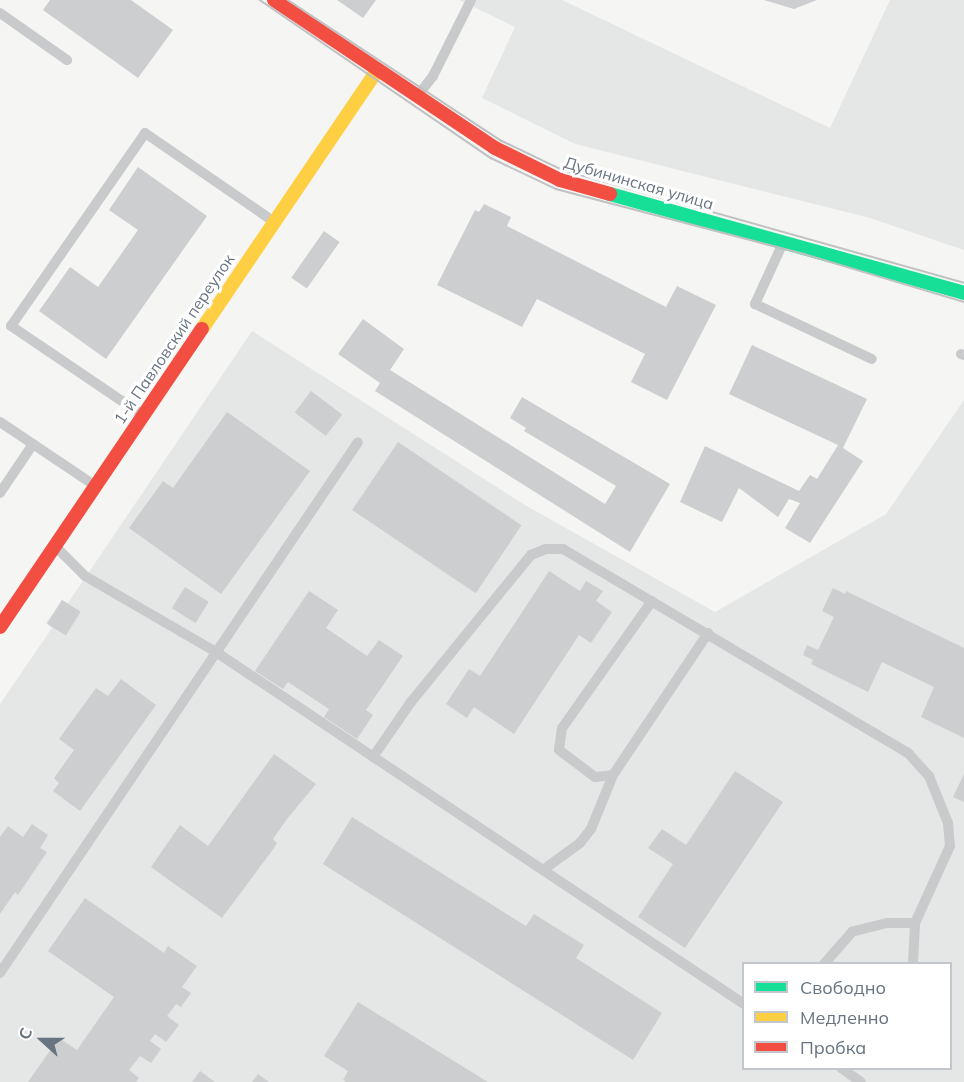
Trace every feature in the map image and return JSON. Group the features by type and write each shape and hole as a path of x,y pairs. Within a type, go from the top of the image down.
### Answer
{"main road":[{"name":"Дубининская улица","path":"274,0 495,148 560,180 964,293"},
{"name":"1-й Павловский переулок","path":"0,627 273,221 377,71"}],"lane":[{"path":"417,97 433,76 471,0"},
{"path":"0,13 68,60"},
{"path":"142,415 11,326 145,133 273,221"},
{"path":"784,241 755,304 872,359"},
{"path":"0,422 95,486"},
{"path":"0,973 358,442"},
{"path":"0,493 33,444"},
{"path":"54,546 85,576 216,652 742,1003"},
{"path":"373,757 411,702 531,555 546,549 562,549 708,633 909,754 929,776 948,823 950,846 915,923 913,962"},
{"path":"613,775 595,777 560,750 559,739 562,728 652,601"},
{"path":"543,870 580,843 591,829 613,775 708,633"},
{"path":"825,962 852,932 887,923 915,923"}],"shaded area":[{"path":"459,0 562,0 830,128 890,0 964,0 964,250 870,218 575,144 482,98 515,27"},
{"path":"252,331 525,505 715,612 886,514 964,400 964,1082 0,1082 0,704 52,628 46,623 62,600 68,603"}],"building":[{"path":"50,0 131,0 173,30 138,78 43,10"},
{"path":"337,0 376,0 363,18"},
{"path":"764,0 817,0 794,9"},
{"path":"138,167 207,216 106,359 39,311 70,267 98,287 138,230 109,210"},
{"path":"484,204 511,217 507,226 666,307 677,286 716,305 667,400 631,382 645,354 537,299 522,327 437,285 475,210 479,212"},
{"path":"324,231 340,242 307,289 291,278"},
{"path":"363,319 404,349 390,370 605,504 616,486 524,431 526,428 510,418 522,397 670,484 630,552 375,391 380,383 338,354"},
{"path":"752,345 867,399 843,448 863,461 810,543 785,528 800,503 789,499 778,517 739,488 722,522 680,502 705,446 799,491 810,475 817,479 838,445 729,394"},
{"path":"311,391 342,414 326,436 295,413"},
{"path":"227,412 310,471 221,594 129,528 163,481 173,488"},
{"path":"398,442 522,525 476,593 352,510"},
{"path":"549,571 580,591 586,581 603,591 596,601 612,612 591,643 579,635 514,734 474,707 467,718 446,704 469,669 480,676"},
{"path":"185,587 209,602 195,623 172,608"},
{"path":"833,588 845,594 846,591 964,648 964,738 921,717 934,687 882,662 868,692 811,664 813,660 803,655 807,645 818,650 834,617 822,611"},
{"path":"309,591 338,610 326,628 367,656 379,640 403,656 366,710 373,715 357,739 324,717 329,709 288,682 283,689 255,671"},
{"path":"62,600 81,612 66,635 47,624"},
{"path":"121,679 156,705 80,811 53,791 59,783 54,778 74,750 59,739 96,688 108,696"},
{"path":"274,754 316,784 287,819 273,839 277,843 274,848 222,918 151,867 180,825 208,846"},
{"path":"735,771 783,802 685,948 638,917 673,864 648,848 662,829 686,845"},
{"path":"964,774 964,802 953,797"},
{"path":"352,817 526,926 534,914 584,945 576,958 662,1013 633,1060 323,864"},
{"path":"32,824 48,835 40,848 47,852 18,895 15,892 0,914 0,837 8,826 23,837"},
{"path":"85,898 164,953 168,946 197,966 182,987 191,993 181,1007 176,1004 167,1016 179,1025 166,1042 155,1034 150,1041 161,1049 151,1063 140,1056 129,1070 139,1078 136,1082 28,1082 59,1038 77,1050 114,997 48,951"},
{"path":"358,1002 488,1082 346,1082 343,1080 348,1071 324,1056"},
{"path":"200,1071 215,1082 192,1082"},
{"path":"258,1074 269,1082 252,1082"}],"tram line":[{"path":"260,0 491,158 556,189 804,254 964,302"},
{"path":"288,0 500,140 563,170 964,283"}],"traffic: fast":[{"path":"610,194 964,293"}],"traffic: slow":[{"path":"202,329 377,71"}],"traffic: jam":[{"path":"274,0 495,148 560,180 610,194"},
{"path":"0,627 202,329"}]}
